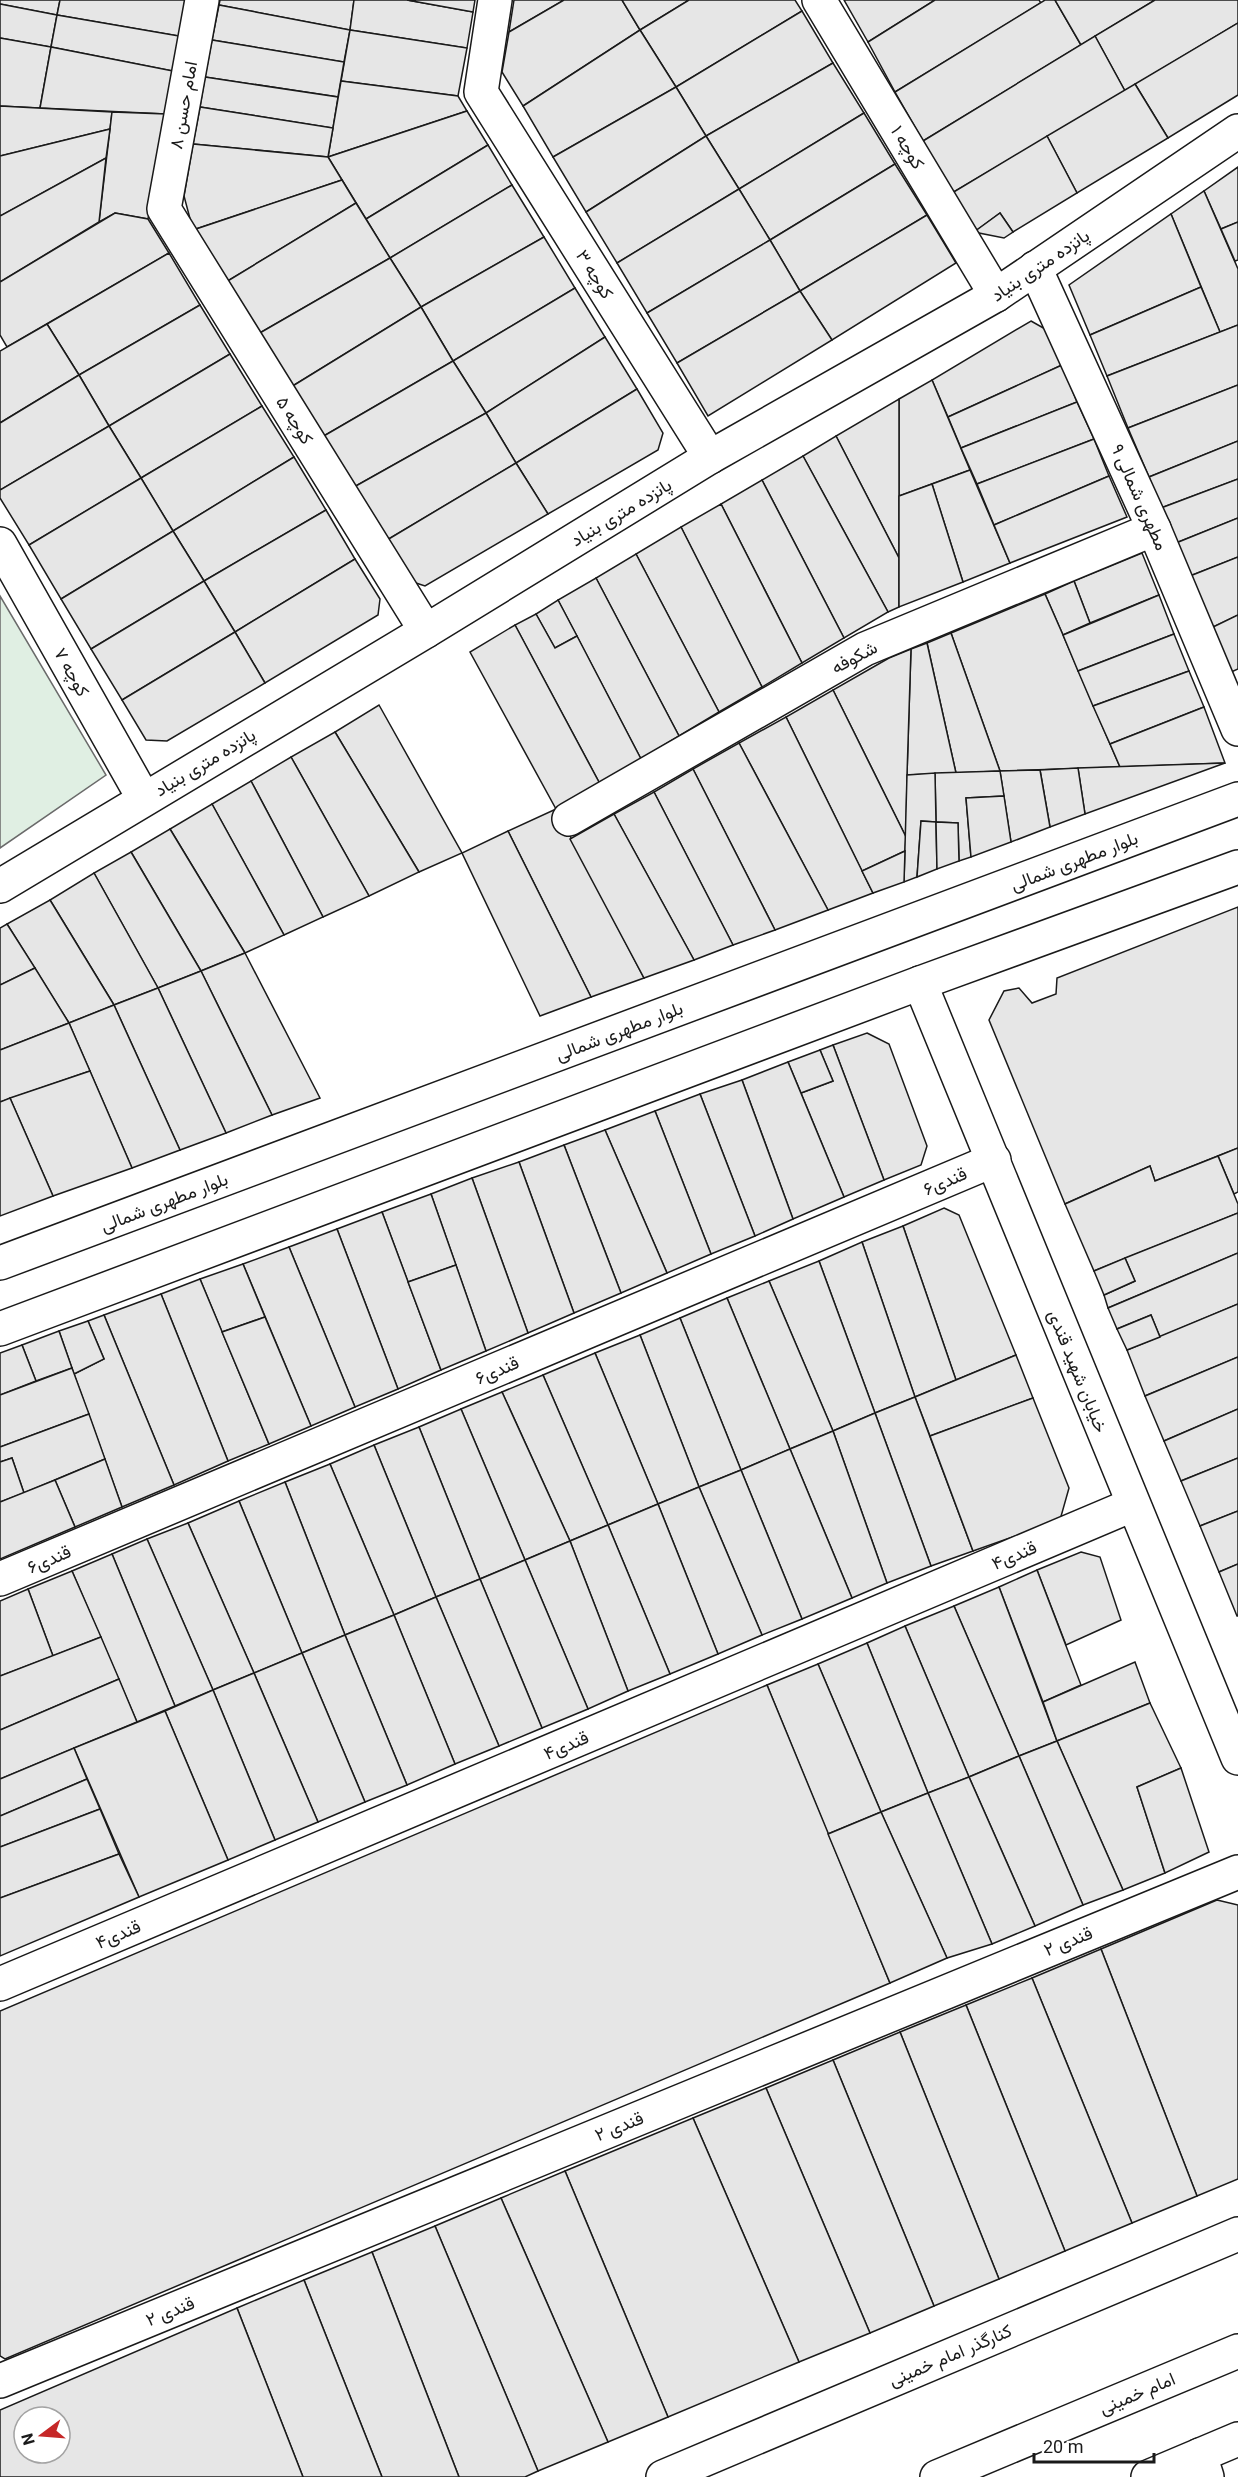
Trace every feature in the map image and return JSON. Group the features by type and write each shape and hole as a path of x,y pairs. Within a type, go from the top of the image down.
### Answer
{"street":[{"name":"امام حسن ۸","path":"164,209 202,0"},
{"name":"کوچه ۳","path":"495,0 481,92 710,457"},
{"name":"کوچه ۱","path":"819,0 996,295"},
{"name":"پانزده متری بنیاد","path":"0,886 426,631 710,457 996,295 1238,131"},
{"name":"کوچه ۵","path":"164,209 426,631"},
{"name":"مطهری شمالی ۹","path":"1035,268 1154,528 1238,729"},
{"name":"شکوفه","path":"569,819 865,649 1154,528"},
{"name":"کوچه ۷","path":"0,544 144,799"},
{"name":"بلوار مطهری شمالی","path":"0,1263 1238,799"},
{"path":"0,1329 920,983 1238,867"},
{"name":"خیابان شهید قندی","path":"920,983 994,1160 1132,1505 1238,1758"},
{"name":"قندی۶","path":"0,1580 994,1160"},
{"name":"قندی۴","path":"0,1984 1132,1505"},
{"name":"قندی ۲","path":"0,2381 1238,1872"},
{"name":"کنارگذر امام خمینی","path":"663,2477 1238,2234"},
{"name":"امام خمینی","path":"937,2477 1238,2351"},
{"path":"1148,2477 1204,2466 1238,2439"}],"green space":[{"path":"0,596 106,775 0,848"}],"building":[{"path":"0,0 60,0 57,15 0,4"},
{"path":"60,0 185,0 179,36 57,15"},
{"path":"220,0 354,0 350,30 219,5"},
{"path":"354,0 407,0 473,12 467,48 350,30"},
{"path":"407,0 475,0 473,12"},
{"path":"514,0 564,0 509,32"},
{"path":"564,0 622,0 640,30 523,106 502,72 509,32"},
{"path":"622,0 689,0 640,30"},
{"path":"689,0 795,0 802,11 676,87 640,30"},
{"path":"844,0 935,0 868,42"},
{"path":"935,0 1039,0 1041,3 895,92 868,42"},
{"path":"1045,0 1055,0 1081,45 923,141 895,92"},
{"path":"1055,0 1155,0 1081,45"},
{"path":"1155,0 1238,0 1238,23 1125,91 1095,36"},
{"path":"0,4 57,15 51,47 0,38"},
{"path":"219,5 350,30 344,62 212,40"},
{"path":"802,11 833,63 706,136 676,87"},
{"path":"57,15 179,36 173,71 51,47"},
{"path":"1238,23 1238,95 1168,138 1135,84"},
{"path":"350,30 467,48 458,96 341,81"},
{"path":"640,30 676,87 553,157 523,106"},
{"path":"1095,36 1125,91 952,193 923,141"},
{"path":"0,38 51,47 40,108 0,106"},
{"path":"212,40 344,62 338,97 205,77"},
{"path":"51,47 173,71 166,114 40,108"},
{"path":"833,63 864,113 739,189 706,136"},
{"path":"205,77 338,97 333,128 200,107"},
{"path":"341,81 458,96 467,111 328,157"},
{"path":"1135,84 1168,138 1077,193 1047,136"},
{"path":"676,87 706,136 586,212 553,157"},
{"path":"0,106 112,112 110,129 0,156"},
{"path":"200,107 333,128 328,157 193,144"},
{"path":"467,111 488,145 366,219 328,157"},
{"path":"112,112 166,114 148,219 115,213 99,222"},
{"path":"864,113 895,164 770,240 739,189"},
{"path":"110,129 106,158 0,216 0,156"},
{"path":"706,136 739,189 617,263 586,212"},
{"path":"1047,136 1077,193 1013,232 1000,213 974,232 952,193"},
{"path":"193,144 328,157 342,180 193,230 184,196"},
{"path":"488,145 512,185 390,258 366,219"},
{"path":"106,158 99,222 0,282 0,216"},
{"path":"895,164 927,215 800,291 770,240"},
{"path":"1238,167 1238,222 1221,229 1204,191"},
{"path":"342,180 356,203 226,282 193,230"},
{"path":"512,185 544,237 421,307 390,258"},
{"path":"739,189 770,240 647,313 617,263"},
{"path":"1204,191 1238,269 1238,325 1220,332 1171,214"},
{"path":"356,203 390,258 258,334 226,282"},
{"path":"115,213 148,219 169,253 7,347 0,335 0,282"},
{"path":"1000,213 1013,232 1004,238 974,232"},
{"path":"1171,214 1201,287 1090,335 1069,285"},
{"path":"927,215 956,263 832,340 800,291"},
{"path":"1238,222 1238,260 1235,261 1221,229"},
{"path":"544,237 575,288 453,361 421,307"},
{"path":"770,240 800,291 677,363 647,313"},
{"path":"169,253 200,305 79,375 47,324"},
{"path":"390,258 421,307 291,387 258,334"},
{"path":"1201,287 1220,332 1107,376 1090,335"},
{"path":"575,288 605,337 486,413 453,361"},
{"path":"800,291 832,340 708,416 677,363"},
{"path":"200,305 230,354 109,426 79,375"},
{"path":"421,307 453,361 322,437 291,387"},
{"path":"1031,321 1047,330 1062,365 948,417 932,380"},
{"path":"47,324 79,375 0,423 0,351"},
{"path":"1238,325 1238,385 1128,428 1107,376"},
{"path":"605,337 637,389 516,463 486,413"},
{"path":"230,354 262,406 141,478 109,426"},
{"path":"453,361 486,413 354,487 322,437"},
{"path":"1062,365 1077,402 961,448 948,417"},
{"path":"79,375 109,426 0,490 0,423"},
{"path":"932,380 970,470 899,496 899,399"},
{"path":"1238,385 1238,441 1149,477 1128,428"},
{"path":"637,389 663,433 658,450 548,514 516,463"},
{"path":"899,399 899,558 836,436"},
{"path":"1077,402 1094,439 977,484 961,448"},
{"path":"262,406 294,457 173,531 141,478"},
{"path":"486,413 516,463 387,540 354,487"},
{"path":"109,426 141,478 29,545 0,498 0,490"},
{"path":"836,436 899,558 899,607 888,612 803,456"},
{"path":"1094,439 1109,476 994,525 977,484"},
{"path":"1238,441 1238,479 1161,508 1149,477"},
{"path":"803,456 888,612 844,638 762,480"},
{"path":"294,457 326,510 204,581 173,531"},
{"path":"516,463 548,514 425,586 413,582 387,540"},
{"path":"970,470 1010,563 963,582 932,484"},
{"path":"1109,476 1127,517 1010,563 994,525"},
{"path":"141,478 173,531 61,599 29,545"},
{"path":"1238,479 1238,518 1176,543 1161,508"},
{"path":"762,480 844,638 802,663 721,504"},
{"path":"932,484 963,582 899,607 899,496"},
{"path":"721,504 802,663 762,687 681,527"},
{"path":"326,510 355,559 235,632 204,581"},
{"path":"1238,518 1238,557 1190,576 1176,543"},
{"path":"681,527 762,687 719,712 636,554"},
{"path":"173,531 204,581 91,649 61,599"},
{"path":"1142,553 1159,595 1090,623 1074,581"},
{"path":"636,554 719,712 679,736 596,578"},
{"path":"1238,557 1238,615 1211,628 1190,576"},
{"path":"355,559 380,599 378,615 265,683 235,632"},
{"path":"596,578 679,736 641,759 558,600"},
{"path":"204,581 235,632 122,700 91,649"},
{"path":"1074,581 1090,623 1063,635 1045,594"},
{"path":"1045,594 1120,767 1000,771 951,633"},
{"path":"1159,595 1174,634 1078,671 1063,635"},
{"path":"558,600 577,636 555,648 536,614"},
{"path":"536,614 555,648 577,636 641,759 600,784 515,625"},
{"path":"1238,615 1238,669 1229,673 1211,628"},
{"path":"515,625 600,784 556,809 470,652"},
{"path":"235,632 265,683 167,741 146,740 122,700"},
{"path":"951,633 1000,771 956,773 927,643"},
{"path":"1174,634 1189,671 1093,706 1078,671"},
{"path":"927,643 956,773 907,775 911,649"},
{"path":"911,649 906,837 833,690 889,658"},
{"path":"1189,671 1204,707 1110,744 1093,706"},
{"path":"833,690 906,837 905,851 862,871 786,717"},
{"path":"379,705 462,853 419,872 335,732"},
{"path":"1204,707 1225,763 1120,767 1110,744"},
{"path":"786,717 873,893 828,910 739,743"},
{"path":"335,732 419,872 369,896 291,757"},
{"path":"739,743 828,910 775,930 693,769"},
{"path":"291,757 369,896 323,917 251,781"},
{"path":"1225,763 1085,814 1078,768"},
{"path":"1078,768 1085,814 1050,827 1040,770"},
{"path":"693,769 775,930 733,945 654,792"},
{"path":"1040,770 1050,827 1011,842 1000,771"},
{"path":"1000,771 1004,796 966,798 971,857 959,861 958,823 936,822 935,773"},
{"path":"935,773 936,822 921,821 917,877 904,882 907,775"},
{"path":"251,781 323,917 284,935 212,804"},
{"path":"654,792 733,945 694,960 614,814"},
{"path":"1004,796 1011,842 971,857 966,798"},
{"path":"212,804 284,935 245,953 170,829"},
{"path":"556,809 644,978 591,997 508,831"},
{"path":"614,814 694,960 644,978 570,839"},
{"path":"921,821 936,822 937,869 917,877"},
{"path":"936,822 958,823 959,861 937,869"},
{"path":"170,829 245,953 201,971 131,852"},
{"path":"508,831 591,997 540,1016 462,853"},
{"path":"905,851 904,882 873,893 862,871"},
{"path":"131,852 201,971 158,988 94,873"},
{"path":"94,873 158,988 114,1005 50,900"},
{"path":"50,900 114,1005 69,1023 7,924"},
{"path":"1238,907 1238,1148 1155,1181 1150,1166 1065,1204 989,1020 1004,991 1019,988 1032,1003 1056,994 1057,978"},
{"path":"7,924 35,968 0,985 0,928"},
{"path":"245,953 320,1098 272,1115 201,971"},
{"path":"35,968 69,1023 0,1050 0,985"},
{"path":"201,971 272,1115 226,1133 158,988"},
{"path":"158,988 226,1133 180,1150 114,1005"},
{"path":"114,1005 180,1150 132,1168 69,1023"},
{"path":"69,1023 90,1071 0,1102 0,1050"},
{"path":"867,1033 889,1044 927,1146 921,1165 884,1180 833,1045"},
{"path":"833,1045 884,1180 844,1197 801,1093 833,1081 820,1050"},
{"path":"820,1050 833,1081 801,1093 788,1062"},
{"path":"788,1062 844,1197 793,1219 742,1080"},
{"path":"90,1071 132,1168 53,1196 10,1098"},
{"path":"742,1080 793,1219 755,1236 700,1094"},
{"path":"700,1094 755,1236 711,1254 655,1111"},
{"path":"10,1098 53,1196 0,1216 0,1102"},
{"path":"655,1111 711,1254 667,1273 605,1130"},
{"path":"605,1130 667,1273 621,1293 564,1145"},
{"path":"564,1145 621,1293 574,1313 519,1162"},
{"path":"1238,1148 1238,1192 1234,1194 1218,1156"},
{"path":"1218,1156 1238,1204 1238,1213 1094,1271 1065,1204 1150,1166 1155,1181"},
{"path":"519,1162 574,1313 528,1333 472,1178"},
{"path":"472,1178 528,1333 486,1351 431,1194"},
{"path":"431,1194 456,1265 408,1282 382,1212"},
{"path":"944,1208 959,1215 1016,1355 956,1380 903,1226"},
{"path":"382,1212 441,1370 398,1389 337,1229"},
{"path":"1238,1213 1238,1253 1108,1308 1104,1295 1135,1281 1125,1258"},
{"path":"903,1226 956,1380 915,1397 862,1242"},
{"path":"337,1229 398,1389 355,1407 289,1247"},
{"path":"862,1242 915,1397 875,1413 819,1261"},
{"path":"289,1247 355,1407 311,1426 243,1264"},
{"path":"1238,1253 1238,1304 1160,1337 1151,1315 1117,1329 1108,1308"},
{"path":"1125,1258 1135,1281 1104,1295 1094,1271"},
{"path":"819,1261 875,1413 833,1431 769,1281"},
{"path":"243,1264 265,1317 222,1332 200,1279"},
{"path":"456,1265 486,1351 441,1370 408,1282"},
{"path":"200,1279 269,1444 228,1461 161,1294"},
{"path":"769,1281 833,1431 790,1449 727,1298"},
{"path":"161,1294 228,1461 174,1485 104,1315"},
{"path":"727,1298 790,1449 741,1470 680,1318"},
{"path":"1238,1304 1238,1357 1145,1396 1127,1350"},
{"path":"104,1315 174,1485 122,1507 74,1374 104,1359 88,1321"},
{"path":"1151,1315 1160,1337 1127,1350 1117,1329"},
{"path":"265,1317 311,1426 269,1444 222,1332"},
{"path":"680,1318 741,1470 699,1487 640,1335"},
{"path":"88,1321 104,1359 74,1374 59,1331"},
{"path":"59,1331 72,1368 36,1381 22,1345"},
{"path":"640,1335 699,1487 658,1504 595,1353"},
{"path":"22,1345 36,1381 0,1395 0,1353"},
{"path":"595,1353 658,1504 608,1525 543,1375"},
{"path":"1016,1355 1033,1398 930,1436 915,1397"},
{"path":"1238,1357 1238,1409 1164,1441 1145,1396"},
{"path":"72,1368 89,1414 0,1447 0,1395"},
{"path":"543,1375 608,1525 570,1541 502,1392"},
{"path":"502,1392 570,1541 525,1560 461,1409"},
{"path":"915,1397 973,1551 931,1566 875,1413"},
{"path":"1033,1398 1069,1488 1060,1520 973,1551 930,1436"},
{"path":"461,1409 525,1560 480,1579 419,1427"},
{"path":"1238,1409 1238,1458 1181,1481 1164,1441"},
{"path":"875,1413 931,1566 887,1583 833,1431"},
{"path":"89,1414 105,1459 24,1493 12,1458 0,1462 0,1447"},
{"path":"419,1427 480,1579 436,1597 374,1445"},
{"path":"833,1431 887,1583 852,1598 790,1449"},
{"path":"374,1445 436,1597 394,1615 330,1464"},
{"path":"790,1449 852,1598 802,1619 741,1470"},
{"path":"12,1458 24,1493 0,1502 0,1462"},
{"path":"1238,1458 1238,1511 1200,1526 1181,1481"},
{"path":"105,1459 122,1507 75,1527 55,1480"},
{"path":"330,1464 394,1615 345,1635 285,1482"},
{"path":"741,1470 802,1619 762,1635 699,1487"},
{"path":"55,1480 75,1527 0,1559 0,1502"},
{"path":"285,1482 345,1635 302,1653 239,1501"},
{"path":"699,1487 762,1635 718,1654 658,1504"},
{"path":"239,1501 302,1653 254,1673 188,1523"},
{"path":"658,1504 718,1654 670,1674 608,1525"},
{"path":"1238,1511 1238,1564 1219,1572 1200,1526"},
{"path":"188,1523 254,1673 213,1690 147,1539"},
{"path":"608,1525 670,1674 628,1691 570,1541"},
{"path":"147,1539 213,1690 175,1706 112,1554"},
{"path":"570,1541 628,1691 588,1709 525,1560"},
{"path":"1081,1552 1100,1557 1121,1620 1066,1645 1037,1570"},
{"path":"112,1554 175,1706 137,1722 72,1571"},
{"path":"525,1560 588,1709 542,1728 480,1579"},
{"path":"1238,1564 1238,1616 1237,1616 1219,1572"},
{"path":"1037,1570 1081,1685 1043,1702 999,1587"},
{"path":"72,1571 101,1637 53,1656 28,1589"},
{"path":"480,1579 542,1728 499,1746 436,1597"},
{"path":"999,1587 1057,1741 1019,1756 954,1606"},
{"path":"28,1589 53,1656 0,1676 0,1601"},
{"path":"436,1597 499,1746 455,1764 394,1615"},
{"path":"954,1606 1019,1756 969,1777 905,1626"},
{"path":"394,1615 455,1764 407,1785 345,1635"},
{"path":"905,1626 969,1777 928,1793 867,1643"},
{"path":"345,1635 407,1785 365,1802 302,1653"},
{"path":"101,1637 119,1679 0,1730 0,1676"},
{"path":"867,1643 928,1793 881,1812 818,1664"},
{"path":"302,1653 365,1802 318,1822 254,1673"},
{"path":"1135,1662 1150,1703 1057,1741 1043,1702"},
{"path":"818,1664 881,1812 828,1834 767,1685"},
{"path":"254,1673 318,1822 275,1840 213,1690"},
{"path":"119,1679 137,1722 0,1779 0,1730"},
{"path":"767,1685 890,1983 5,2359 0,2356 0,2011"},
{"path":"213,1690 275,1840 228,1860 165,1711"},
{"path":"1150,1703 1181,1768 1137,1787 1165,1873 1123,1890 1057,1741"},
{"path":"165,1711 228,1860 139,1897 74,1748"},
{"path":"1057,1741 1123,1890 1083,1905 1019,1756"},
{"path":"74,1748 87,1779 0,1816 0,1779"},
{"path":"1019,1756 1083,1905 1035,1926 969,1777"},
{"path":"1181,1768 1209,1852 1165,1873 1137,1787"},
{"path":"969,1777 1035,1926 992,1944 928,1793"},
{"path":"87,1779 100,1809 0,1847 0,1816"},
{"path":"928,1793 992,1944 947,1958 881,1812"},
{"path":"100,1809 119,1854 0,1898 0,1847"},
{"path":"881,1812 947,1958 890,1983 828,1834"},
{"path":"119,1854 139,1897 0,1956 0,1898"},
{"path":"1217,1900 1238,1905 1238,2179 1197,2196 1101,1949"},
{"path":"1101,1949 1197,2196 1132,2223 1032,1978"},
{"path":"1032,1978 1132,2223 1065,2251 966,2005"},
{"path":"966,2005 1065,2251 999,2279 900,2032"},
{"path":"900,2032 999,2279 934,2306 833,2060"},
{"path":"833,2060 934,2306 870,2333 766,2088"},
{"path":"766,2088 870,2333 799,2362 693,2118"},
{"path":"693,2118 799,2362 668,2417 565,2171"},
{"path":"565,2171 668,2417 608,2442 501,2198"},
{"path":"501,2198 608,2442 538,2471 435,2226"},
{"path":"435,2226 538,2471 525,2477 459,2477 372,2252"},
{"path":"372,2252 459,2477 382,2477 304,2280"},
{"path":"304,2280 382,2477 303,2477 237,2308"},
{"path":"237,2308 303,2477 0,2477 0,2410"}]}
